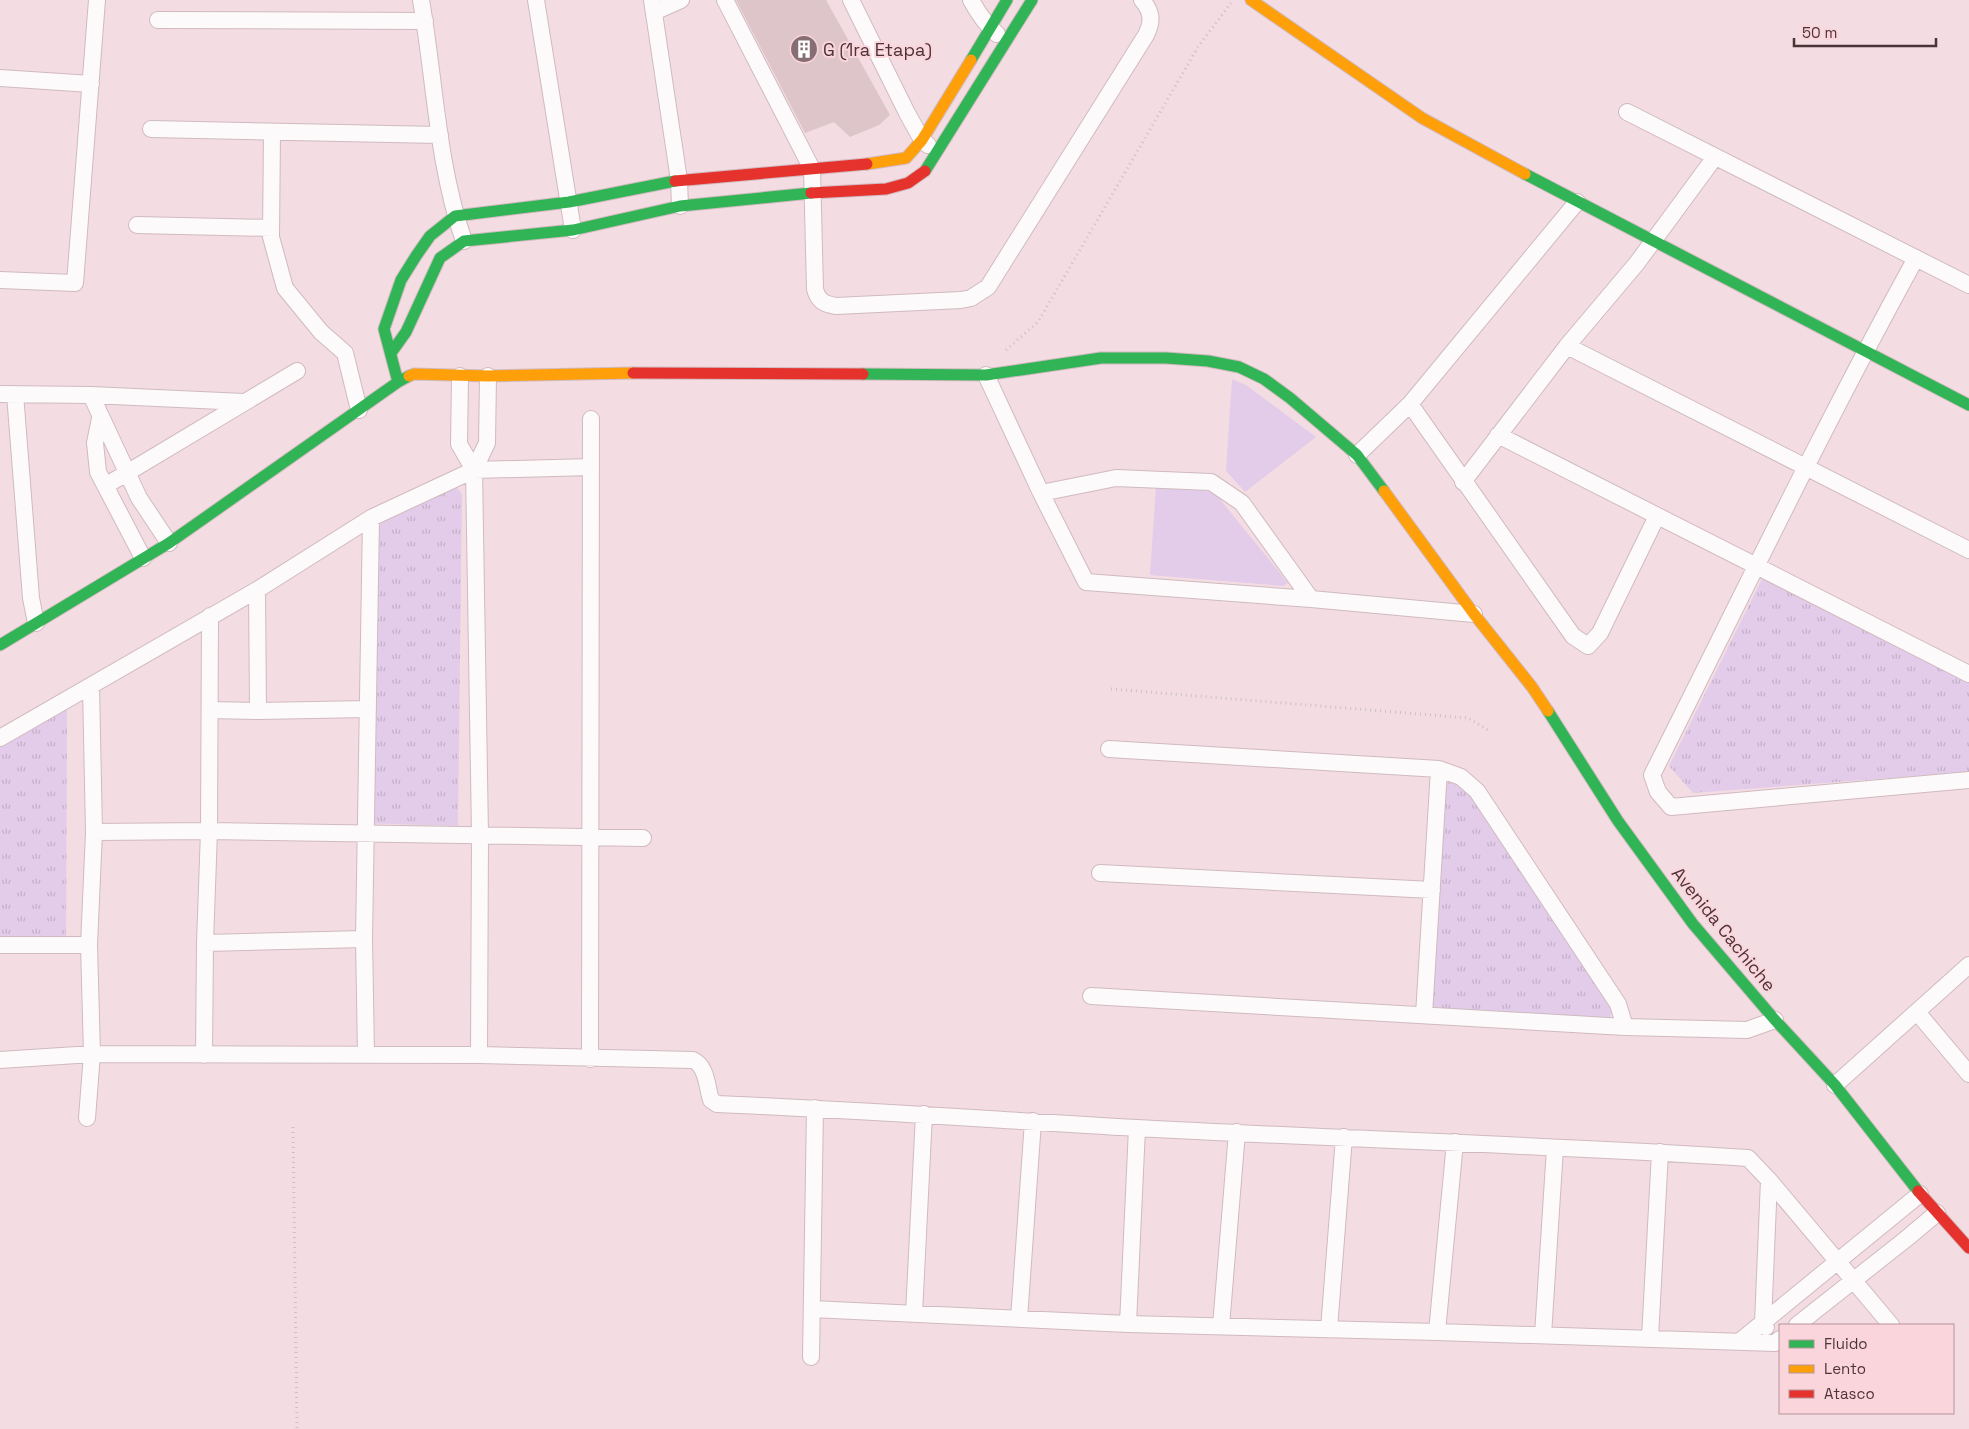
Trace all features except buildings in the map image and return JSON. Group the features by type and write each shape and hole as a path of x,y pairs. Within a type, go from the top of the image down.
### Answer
{"street":[{"path":"0,280 76,283 97,0"},
{"path":"421,0 440,135 455,216 464,241"},
{"path":"536,0 573,230"},
{"path":"680,206 679,180 653,6 681,0"},
{"path":"725,0 812,169 814,284 818,298 826,304 836,306 961,300 980,294 988,287 1146,35 1150,26 1151,16 1148,7 1142,0"},
{"path":"851,0 922,140 938,152"},
{"path":"971,0 989,28 1008,42"},
{"path":"398,382 384,329 401,280 430,236 455,216 569,202 679,180 869,164 906,158 922,140 1007,0"},
{"path":"391,353 406,332 440,258 464,241 573,230 680,206 813,193 886,189 908,183 926,170 1008,42 1032,0"},
{"path":"1251,0 1422,118 1653,242 1969,405"},
{"path":"158,20 425,21"},
{"path":"0,78 90,84"},
{"path":"1627,112 1969,285"},
{"path":"151,129 440,135"},
{"path":"272,132 271,237 285,288 321,332 345,353 359,410"},
{"path":"1464,482 1567,346 1653,242 1715,157"},
{"path":"1357,455 1410,404 1577,202"},
{"path":"137,224 271,228"},
{"path":"1916,258 1864,352 1805,467 1757,567 1652,775 1658,792 1671,807 1969,780"},
{"path":"1567,346 1969,550"},
{"name":"Avenida Cachiche","path":"0,645 169,543 398,382 414,374 460,376 592,373 986,375 1101,358 1166,358 1208,361 1239,368 1264,379 1290,398 1357,455 1474,614 1532,687 1618,821 1693,924 1775,1020 1835,1085 1920,1194 1969,1248"},
{"path":"105,486 297,371"},
{"path":"986,375 1040,492 1086,582 1311,599 1474,614"},
{"path":"460,376 459,444 474,470"},
{"path":"479,1055 480,835 474,470 487,443 488,376"},
{"path":"36,623 31,598 8,394 91,395 244,402"},
{"path":"91,395 100,418 139,498 169,543"},
{"path":"1410,404 1573,636 1588,646 1600,633 1657,516"},
{"path":"100,418 95,443 98,472 144,558"},
{"path":"590,1059 591,419"},
{"path":"1498,435 1969,674"},
{"path":"0,738 257,590 371,518 474,470 591,467"},
{"path":"1040,492 1116,478 1212,482 1242,503 1311,599"},
{"path":"366,1054 364,939 371,518"},
{"path":"257,590 258,711"},
{"path":"204,1056 205,943 209,831 210,616"},
{"path":"87,1118 92,1054 89,945 94,832 91,686"},
{"path":"210,710 368,709"},
{"path":"1109,749 1439,769 1461,777 1477,791 1618,1004 1625,1027"},
{"path":"1424,1016 1439,769"},
{"path":"94,832 209,831 643,838"},
{"path":"1100,873 1432,890"},
{"path":"205,943 364,939"},
{"path":"0,945 89,945"},
{"path":"1835,1085 1969,965"},
{"path":"1091,996 1625,1027 1747,1030 1775,1020"},
{"path":"1917,1012 1969,1074"},
{"path":"0,1060 92,1054 204,1056 479,1055 693,1060 703,1068 711,1100 717,1104 924,1114 1138,1128 1660,1152 1748,1158 1770,1180 1890,1324"},
{"path":"811,1357 815,1108"},
{"path":"914,1314 924,1114"},
{"path":"1019,1319 1033,1121"},
{"path":"1128,1324 1138,1128"},
{"path":"1221,1326 1237,1132"},
{"path":"1329,1329 1344,1137"},
{"path":"1437,1332 1455,1142"},
{"path":"1544,1335 1555,1148"},
{"path":"1650,1338 1660,1152"},
{"path":"1770,1180 1764,1323 1778,1344"},
{"path":"1739,1342 1920,1194"},
{"path":"1798,1324 1937,1213"},
{"path":"812,1309 1128,1324 1650,1338 1778,1344"}],"path":[{"path":"986,375 1006,350 1038,322 1198,47 1233,0"},
{"path":"1111,689 1468,718 1488,730"},
{"path":"293,1127 297,1429"}],"green space":[{"path":"1232,379 1246,385 1316,437 1245,492 1226,471"},
{"path":"455,485 462,494 458,826 360,823 366,525"},
{"path":"1156,486 1214,492 1288,583 1283,586 1150,575"},
{"path":"1764,575 1969,679 1969,772 1693,793 1669,766"},
{"path":"67,707 66,939 0,937 0,741"},
{"path":"1451,781 1471,796 1613,1007 1610,1018 1432,1009 1442,786"}],"traffic: fast":[{"path":"971,60 1007,0"},
{"path":"925,171 1032,0"},
{"path":"1525,174 1969,405"},
{"path":"398,382 384,329 401,280 416,256 430,236 455,216 569,202 675,181"},
{"path":"391,353 406,332 440,258 464,241 573,230 680,206 811,193"},
{"path":"863,374 986,375 1101,358 1166,358 1208,361 1239,367 1264,379 1290,398 1357,455 1384,491"},
{"path":"0,645 169,543 409,376"},
{"path":"1548,711 1618,821 1693,924 1775,1020 1835,1085 1918,1191"}],"traffic: slow":[{"path":"1251,0 1422,118 1525,174"},
{"path":"867,164 906,158 922,140 971,60"},
{"path":"409,376 414,374 488,376 633,373"},
{"path":"1384,491 1474,614 1532,687 1548,711"}],"traffic: jam":[{"path":"675,181 867,164"},
{"path":"811,193 886,189 908,183 925,171"},
{"path":"633,373 863,374"},
{"path":"1918,1191 1969,1248"}],"place":[{"name":"G (1ra Etapa)","path":"804,49"}]}
